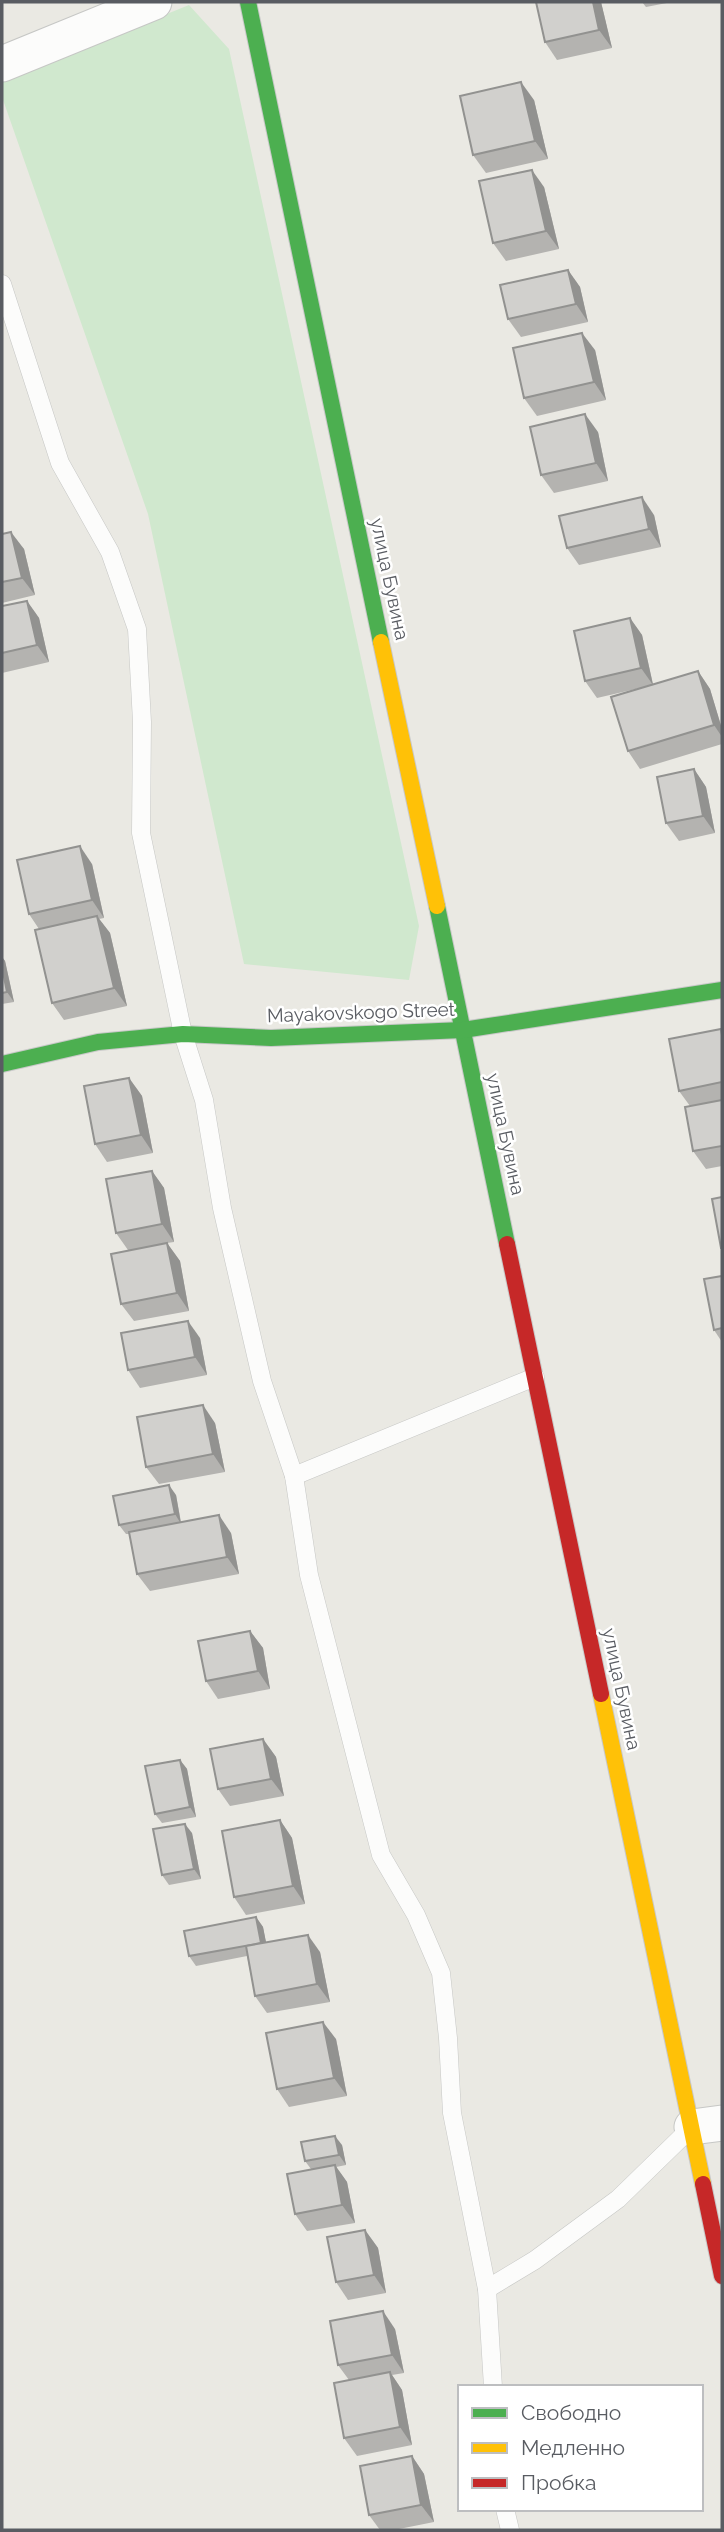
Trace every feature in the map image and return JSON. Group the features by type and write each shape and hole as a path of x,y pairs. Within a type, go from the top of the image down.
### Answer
{"street":[{"path":"2,64 102,11 154,2"},
{"name":"улица Бувина","path":"248,2 535,1377 707,2125 722,2276"},
{"name":"Mayakovskogo Street","path":"2,1064 98,1042 183,1034 271,1038 463,1030 722,990"}],"lane":[{"path":"2,284 60,463 110,552 137,629 142,722 141,832 183,1034 204,1100 222,1208 262,1381 294,1476 309,1575 381,1855 416,1915 441,1973 449,2038 453,2113 487,2289 493,2385"},
{"path":"294,1476 535,1377"},
{"path":"487,2289 535,2260 618,2199 707,2125"},
{"path":"505,2511 510,2530"}],"green space":[{"path":"189,5 229,49 419,926 409,980 244,964 148,514 2,97 2,81"}],"building":[{"path":"536,2 593,2 599,30 545,42"},
{"path":"521,82 535,141 473,155 460,96"},
{"path":"532,170 546,231 493,243 479,181"},
{"path":"568,270 576,304 508,319 500,285"},
{"path":"582,333 594,382 524,398 513,348"},
{"path":"585,414 596,463 541,475 530,427"},
{"path":"642,497 649,529 567,548 559,516"},
{"path":"11,532 22,578 2,582 2,534"},
{"path":"27,601 37,645 2,653 2,606"},
{"path":"630,618 641,668 585,681 574,631"},
{"path":"698,671 714,725 628,751 611,697"},
{"path":"694,769 703,816 666,823 657,777"},
{"path":"80,846 92,900 29,914 17,860"},
{"path":"97,916 114,988 52,1003 35,930"},
{"path":"2,967 7,992 2,993"},
{"path":"721,1029 722,1082 679,1091 669,1039"},
{"path":"129,1078 141,1135 95,1144 84,1086"},
{"path":"722,1100 722,1146 693,1151 685,1107"},
{"path":"152,1171 162,1224 116,1233 106,1179"},
{"path":"722,1197 722,1248 721,1248 712,1199"},
{"path":"167,1243 177,1293 121,1304 111,1254"},
{"path":"722,1276 722,1328 714,1330 704,1279"},
{"path":"188,1321 195,1357 128,1370 121,1333"},
{"path":"203,1405 213,1454 146,1467 137,1417"},
{"path":"169,1485 175,1514 119,1525 113,1496"},
{"path":"219,1515 227,1557 137,1574 129,1532"},
{"path":"250,1631 258,1671 206,1681 198,1641"},
{"path":"263,1739 271,1779 218,1789 210,1749"},
{"path":"180,1760 190,1807 155,1814 145,1766"},
{"path":"280,1820 293,1886 234,1897 222,1831"},
{"path":"185,1824 194,1869 162,1875 153,1829"},
{"path":"256,1917 261,1943 189,1956 184,1931"},
{"path":"308,1935 317,1984 255,1996 246,1946"},
{"path":"323,2022 334,2078 277,2089 266,2033"},
{"path":"335,2136 339,2155 305,2161 301,2142"},
{"path":"335,2165 342,2205 295,2214 287,2174"},
{"path":"365,2230 374,2275 336,2282 327,2237"},
{"path":"383,2311 392,2355 338,2365 330,2321"},
{"path":"390,2372 400,2427 344,2438 334,2383"},
{"path":"412,2456 421,2505 369,2515 360,2466"}],"traffic: fast":[{"path":"248,2 381,642"},
{"path":"437,906 507,1244"},
{"path":"2,1064 98,1042 183,1034 271,1038 463,1030 722,990"}],"traffic: slow":[{"path":"381,642 437,906"},
{"path":"601,1694 703,2184"}],"traffic: jam":[{"path":"507,1244 601,1694"},
{"path":"703,2184 722,2276"}]}
